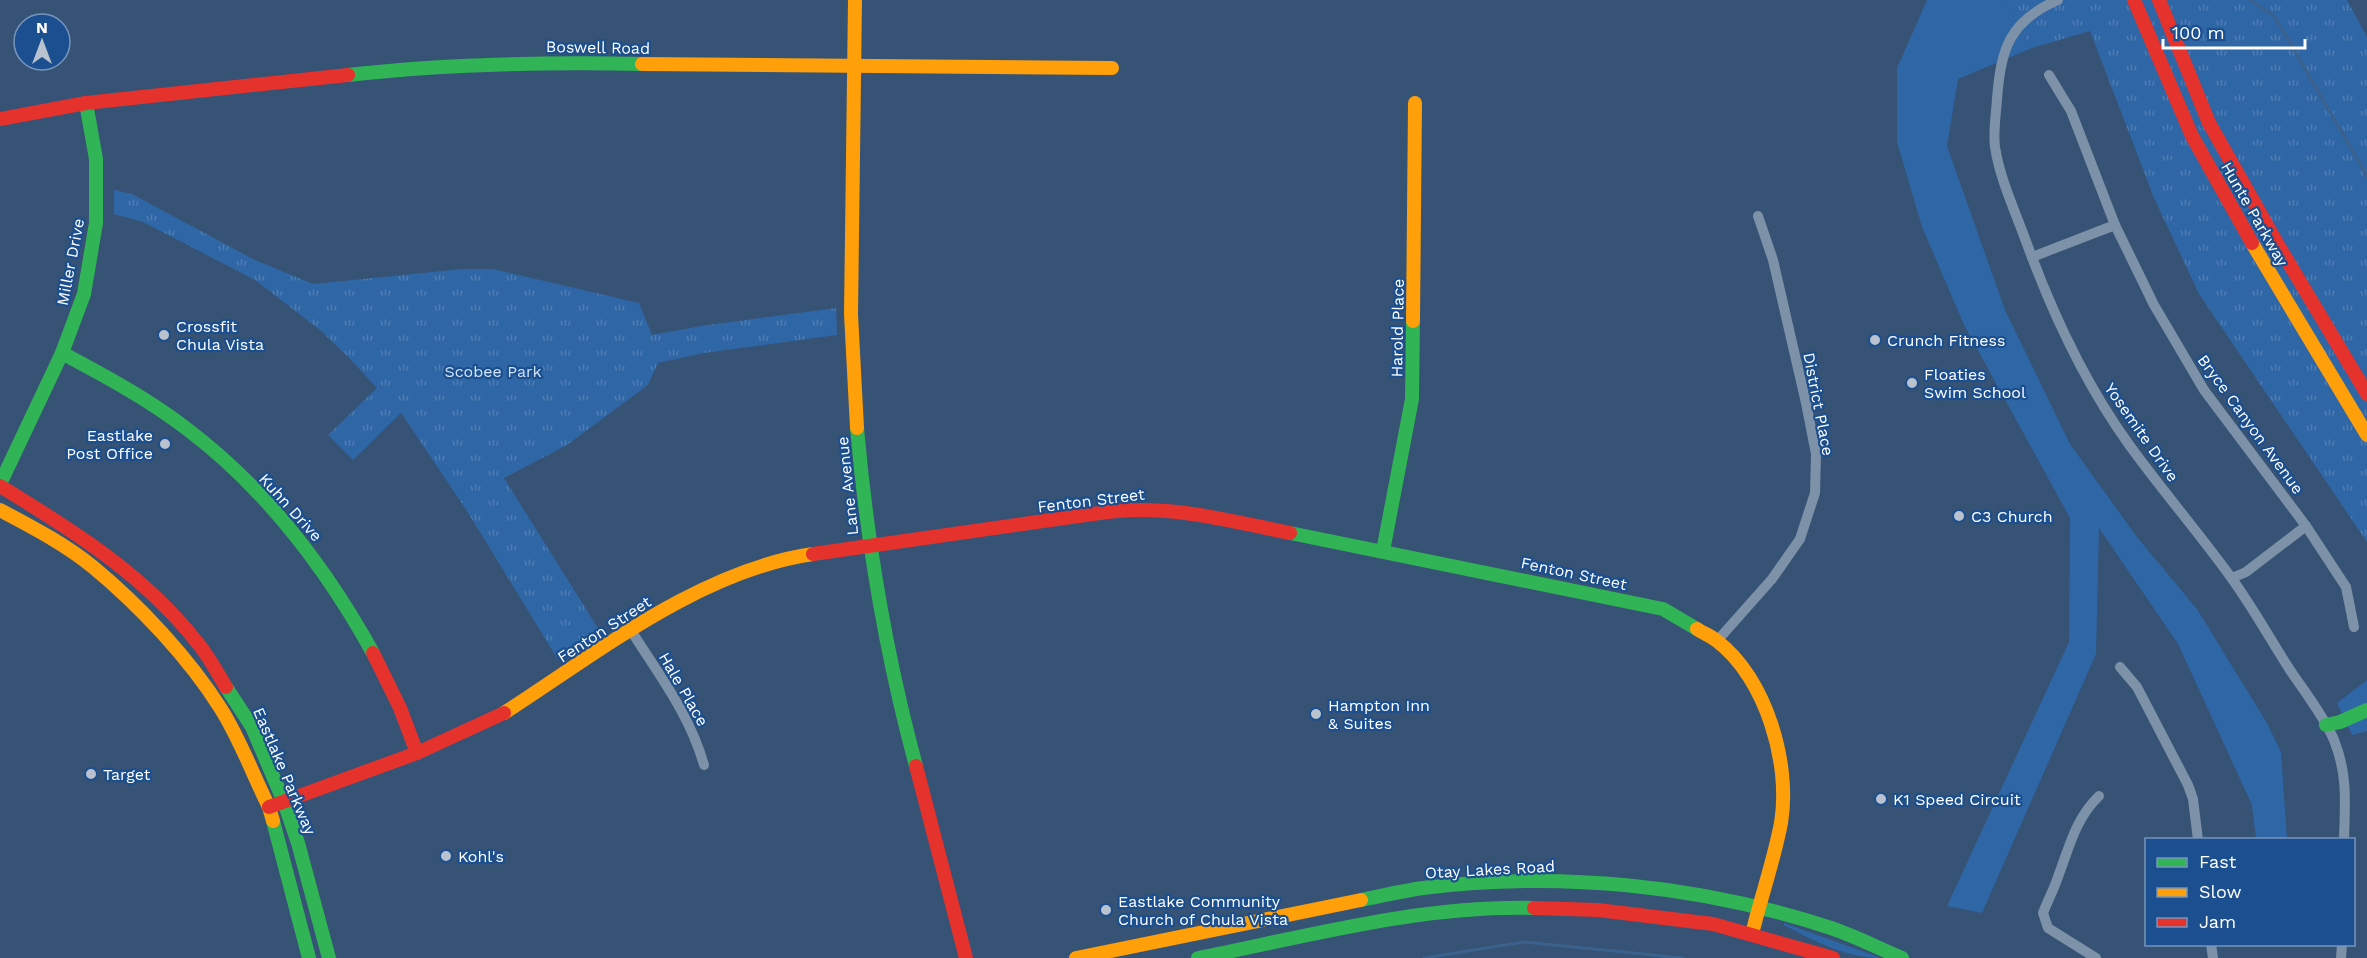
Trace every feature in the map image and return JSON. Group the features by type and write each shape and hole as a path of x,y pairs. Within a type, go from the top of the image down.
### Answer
{"main road":[{"name":"Lane Avenue","path":"855,0 852,345 863,495 881,619 898,700 966,958"},
{"name":"Hunte Parkway","path":"2134,0 2192,136 2255,249 2367,435"},
{"name":"Hunte Parkway","path":"2159,0 2209,123 2278,245 2367,394"},
{"name":"Boswell Road","path":"0,119 86,103 422,67 561,62 757,66 1112,68"},
{"name":"Miller Drive","path":"0,485 62,352 84,294 96,224 96,159 86,103"},
{"name":"Harold Place","path":"1383,551 1412,399 1415,103"},
{"name":"Kuhn Drive","path":"62,352 122,385 202,441 260,494 282,518 326,573 365,636 399,706 417,753"},
{"name":"Eastlake Parkway","path":"0,485 74,531 135,577 175,616 198,643 252,727 284,802 298,843 329,958"},
{"name":"Fenton Street","path":"269,807 417,753 499,717 667,608 746,571 799,556 871,545 1074,518 1095,513 1144,508 1164,509 1383,551 1663,609 1717,641 1755,686 1774,730 1781,759 1783,806 1752,934"},
{"name":"Eastlake Parkway","path":"0,510 49,537 92,566 135,605 186,660 220,709 269,807 309,958"},
{"path":"2326,725 2340,722 2367,710"},
{"name":"Otay Lakes Road","path":"1077,958 1422,888 1510,881 1592,882 1678,891 1760,907 1833,929 1902,958"},
{"path":"1198,958 1418,914 1500,907 1598,909 1713,924 1833,958"}],"street":[{"name":"Yosemite Drive","path":"2058,0 2035,12 2019,25 2004,51 1999,71 1995,147 2000,170 2063,333 2105,411 2130,447 2232,578 2326,725 2346,779 2344,838"},
{"name":"Bryce Canyon Avenue","path":"2049,75 2071,111 2115,225 2154,305 2204,390 2306,526 2346,587 2355,627"},
{"name":"District Place","path":"1717,641 1772,579 1800,539 1815,493 1816,454 1806,404 1773,260 1758,216"},
{"path":"2032,257 2115,225"},
{"path":"2232,578 2246,572 2306,526"},
{"name":"Hale Place","path":"632,632 686,716 704,765"},
{"path":"2120,667 2138,687 2188,785 2193,799 2198,838"},
{"path":"2096,958 2048,928 2043,913 2059,876 2072,833 2090,804 2099,796"}],"green space":[{"path":"1927,0 2003,0 2032,48 1958,79 1947,146 2005,310 2070,444 2137,537 2197,609 2267,723 2281,752 2287,838 2256,838 2252,805 2178,644 2099,528 2096,654 1982,913 1947,906 2069,642 2070,518 1964,325 1922,227 1897,142 1897,68"},
{"path":"2003,0 2347,0 2367,37 2367,542 2199,294 2154,198 2090,31 2032,48"},
{"name":"Scobee Park","path":"114,190 132,194 253,259 313,284 462,269 493,269 639,303 652,335 836,308 837,335 704,353 658,363 648,385 567,445 504,478 601,633 557,658 467,511 401,413 353,460 328,435 377,388 350,359 320,330 255,280 143,222 114,214"},
{"path":"2367,680 2367,731 2352,735 2337,703"},
{"path":"1784,923 1881,958 1855,955 1831,948 1795,931"}],"waterway":[{"path":"2250,0 2275,17 2367,176"},
{"path":"1424,958 1524,942 1683,958"}],"traffic: fast":[{"path":"348,75 421,68 495,65 642,64"},
{"path":"0,484 62,353 84,294 96,223 96,159 86,103"},
{"path":"1383,551 1412,399 1413,321"},
{"path":"62,353 126,388 172,418 242,477 268,503 314,560 355,621 373,653"},
{"path":"857,428 866,514 879,598 916,766"},
{"path":"1290,533 1663,609 1697,629"},
{"path":"226,687 252,727 284,802 298,843 329,958"},
{"path":"2326,725 2340,722 2367,710"},
{"path":"273,821 309,958"},
{"path":"1361,900 1423,888 1474,883 1578,882 1629,886 1731,901 1781,913 1840,931 1902,958"},
{"path":"1198,958 1407,917 1449,911 1534,908"}],"traffic: slow":[{"path":"855,0 851,314 857,428"},
{"path":"642,64 1112,68"},
{"path":"1413,321 1415,103"},
{"path":"2252,243 2367,435"},
{"path":"0,510 60,543 93,567 128,598 179,652 228,721 269,807 273,821"},
{"path":"504,713 651,617 691,596 731,577 771,563 813,554"},
{"path":"1697,629 1717,641 1734,657 1749,677 1761,699 1778,749 1782,775 1781,823 1752,934"},
{"path":"1076,958 1361,900"}],"traffic: jam":[{"path":"2134,0 2192,136 2252,243"},
{"path":"2159,0 2209,123 2278,245 2367,394"},
{"path":"0,119 86,103 348,75"},
{"path":"0,486 54,519 130,574 175,617 200,646 226,687"},
{"path":"813,554 1130,510 1199,515 1290,533"},
{"path":"373,653 400,708 417,753"},
{"path":"269,807 417,753 504,713"},
{"path":"916,766 966,958"},
{"path":"1534,908 1598,910 1713,924 1833,958"}],"place":[{"name":"Crossfit Chula Vista","path":"164,335"},
{"name":"Crunch Fitness","path":"1875,340"},
{"name":"Floaties Swim School","path":"1912,383"},
{"name":"Eastlake Post Office","path":"165,444"},
{"name":"C3 Church","path":"1959,516"},
{"name":"Hampton Inn & Suites","path":"1316,714"},
{"name":"Target","path":"91,774"},
{"name":"K1 Speed Circuit","path":"1881,799"},
{"name":"Kohl's","path":"446,856"},
{"name":"Eastlake Community Church of Chula Vista","path":"1106,910"}]}
